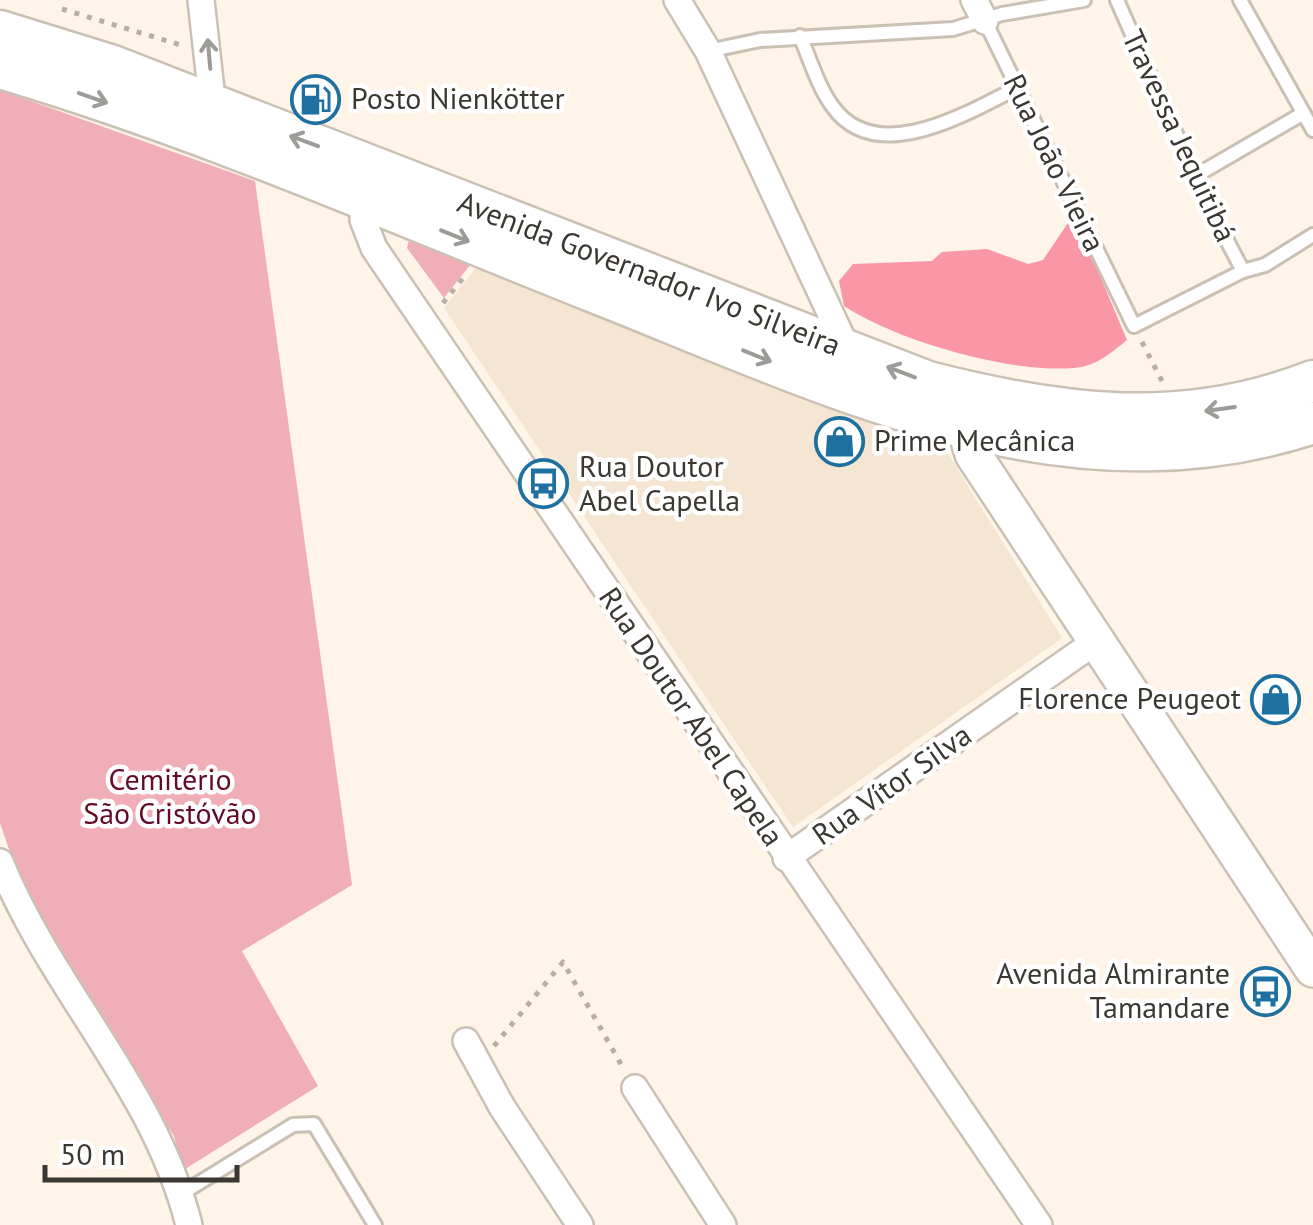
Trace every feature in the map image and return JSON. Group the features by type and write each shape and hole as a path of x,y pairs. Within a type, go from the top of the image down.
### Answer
{"main road":[{"name":"Avenida Governador Ivo Silveira","path":"0,31 110,65 213,108 370,184 866,399 966,430 1030,444 1143,450 1208,447 1313,422"},
{"name":"Avenida Governador Ivo Silveira","path":"0,68 370,184 928,382 1008,403 1080,412 1168,415 1221,410 1313,380"},
{"path":"966,430 973,454 1313,970"}],"street":[{"path":"201,0 213,108"},
{"path":"677,0 708,51 848,352"},
{"name":"Rua Doutor Abel Capela","path":"370,184 363,220 374,248 1039,1225"},
{"name":"Rua Vítor Silva","path":"786,858 1095,642"},
{"path":"0,862 43,954 102,1038 160,1137 190,1225"},
{"path":"466,1041 502,1108 580,1225"},
{"path":"635,1088 723,1225"}],"lane":[{"path":"708,51 800,36 929,32 979,10 1084,0"},
{"name":"Travessa Jequitibá","path":"1117,0 1196,176 1244,271"},
{"path":"1245,1 1313,130"},
{"name":"Rua João Vieira","path":"979,10 1134,326"},
{"path":"800,36 832,107 847,122 870,132 930,132 1018,88"},
{"path":"1196,176 1302,114"},
{"path":"1134,326 1244,271 1265,265 1313,235"},
{"path":"182,1194 293,1125 308,1122 314,1124 375,1225"}],"path":[{"path":"62,9 192,49"},
{"path":"438,310 478,260"},
{"path":"1134,326 1168,392"},
{"path":"479,1064 563,962 635,1088"}],"shaded area":[{"path":"1074,214 1127,340 1088,365 1047,368 986,360 893,331 844,306 839,281 853,264 932,261 942,252 987,249 1028,264 1043,260"},
{"path":"478,265 947,452 1062,638 793,827 444,308"}],"green space":[{"name":"Cemitério São Cristóvão","path":"0,90 255,181 352,885 242,951 318,1086 182,1171 174,1136 39,937 0,823"},
{"path":"409,240 470,265 444,298 407,248"}],"place":[{"name":"Posto Nienkötter","path":"316,99"},
{"name":"Prime Mecânica","path":"839,441"},
{"name":"Rua Doutor Abel Capella","path":"544,484"},
{"name":"Florence Peugeot","path":"1276,699"},
{"name":"Avenida Almirante Tamandare","path":"1265,991"}]}
